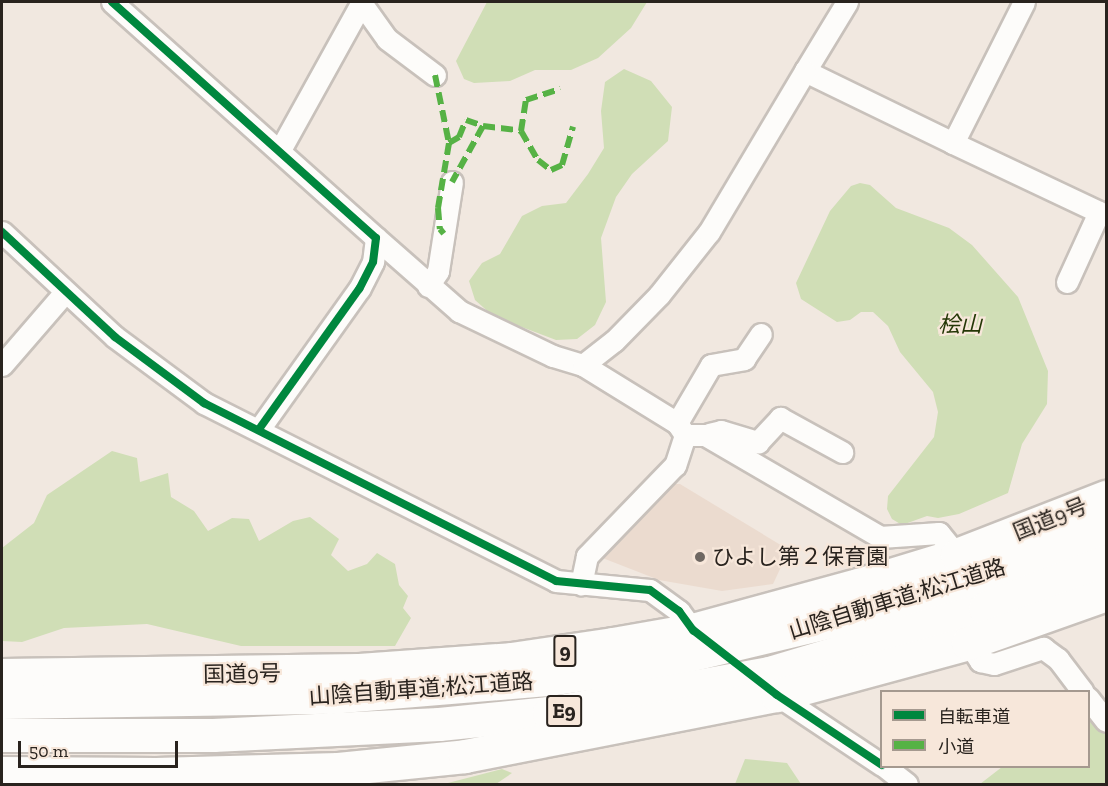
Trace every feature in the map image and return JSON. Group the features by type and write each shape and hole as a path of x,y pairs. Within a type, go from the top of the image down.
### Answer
{"highway":[{"name":"国道9号","path":"2,675 359,670 511,658 693,630 957,555 1107,497"},
{"name":"山陰自動車道;松江道路","path":"2,702 329,698 539,680 655,663 868,612 975,578 1107,527"},
{"name":"山陰自動車道;松江道路","path":"2,735 213,735 328,730 439,724 604,704 770,673 879,642 985,608 1107,561"},
{"path":"2,773 156,774 338,769 465,756 777,695 968,643 1107,594"}],"street":[{"path":"112,2 280,150 428,286 459,311 553,356 583,365 689,431 880,537 939,533 957,555"},
{"path":"583,365 614,341 659,295 709,232 847,2"},
{"path":"953,143 1024,2"},
{"path":"280,150 362,3 387,39 435,75"},
{"path":"805,71 1099,212 1066,282"},
{"path":"428,286 438,271 452,182"},
{"path":"2,232 65,292 163,375 204,403 556,581 650,590 679,611 693,630"},
{"path":"259,429 359,289 373,262 376,238"},
{"path":"2,365 65,292"},
{"path":"581,584 587,556 675,465 711,365 744,359 761,334"},
{"path":"689,431 721,431 758,442 780,418 842,452"},
{"path":"968,643 980,661 994,664 1043,648 1058,659 1081,690"},
{"path":"777,695 880,764"},
{"path":"1090,699 1107,721"},
{"path":"886,768 907,784"}],"shaded area":[{"path":"674,484 680,484 789,550 773,584 722,591 659,580 600,557"}],"green space":[{"path":"487,2 647,2 631,28 598,58 571,70 535,70 510,81 474,83 464,79 456,61"},
{"path":"624,69 651,81 672,107 668,141 632,174 616,197 601,238 606,302 595,325 577,339 556,340 493,316 475,300 469,281 482,263 500,254 522,216 542,206 566,203 588,174 604,148 601,111 605,82"},
{"name":"桧山","path":"860,183 870,185 896,208 949,228 972,245 1018,297 1048,371 1047,404 1022,444 1008,493 959,514 938,518 927,516 902,525 892,519 887,509 888,496 934,437 938,412 933,392 900,352 888,326 873,312 861,312 850,320 837,322 801,299 796,283 830,211 851,186"},
{"path":"112,451 137,458 140,482 168,473 171,497 194,511 208,531 232,518 249,519 259,541 293,521 310,517 339,539 331,555 348,571 367,564 377,553 395,564 399,585 408,596 403,608 411,618 395,646 241,646 147,624 64,628 22,642 2,641 2,548 34,523 47,495"},
{"path":"1090,711 1106,733 1106,784 980,784 1001,768 1090,768"},
{"path":"745,759 787,763 801,784 735,784"},
{"path":"502,769 512,773 496,784 444,784"}],"marked path":[{"path":"435,75 449,143 438,208 440,229 444,234"},
{"path":"521,131 526,100 560,89"},
{"path":"449,143 459,137 466,120 483,126 452,182"},
{"path":"483,126 521,131 538,160 551,170 562,165 573,127"}],"cycle path":[{"path":"112,2 376,238 373,262 359,289 259,429"},
{"path":"2,232 115,337 204,403 556,581 650,590 679,611 693,630 777,695 880,764"}],"place":[{"name":"ひよし第２保育園","path":"700,557"}]}
